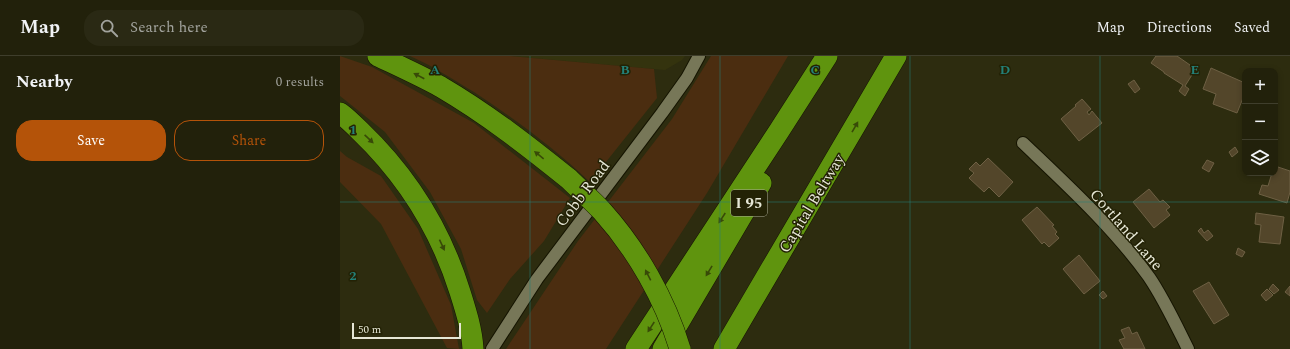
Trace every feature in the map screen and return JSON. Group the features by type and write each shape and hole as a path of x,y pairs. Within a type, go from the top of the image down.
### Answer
{"highway":[{"path":"378,56 441,87 483,114 524,143 569,179 602,211 624,238 644,268 662,302 680,349"},
{"path":"636,349 780,131 827,56"},
{"name":"I 95","path":"663,349 787,139 834,56"},
{"name":"Capital Beltway","path":"724,349 836,161 896,56"},
{"path":"340,112 376,146 401,176 424,210 443,245 454,272 465,306 472,345"},
{"path":"739,349 836,161"}],"street":[{"name":"Cobb Road","path":"492,349 537,279 662,113 687,78 699,56"},
{"name":"Cortland Lane","path":"1023,143 1121,242 1149,278 1162,299 1188,349"}],"shaded area":[{"path":"340,56 372,67 474,123 570,198 544,241 510,279 487,313 477,300 461,249 430,192 385,132 340,96"},
{"path":"410,56 510,56 654,69 657,98 590,182 534,134 474,92 427,64"},
{"path":"510,56 685,56 682,60 665,70"},
{"path":"711,56 788,56 707,193 606,349 506,349 578,241 672,119"},
{"path":"340,151 347,157 381,176 418,229 451,305 459,349 447,348 381,224 340,182"}],"building":[{"path":"1156,56 1177,56 1195,70 1185,86 1189,89 1185,96 1179,91 1183,85 1151,63"},
{"path":"1211,68 1242,82 1242,100 1237,113 1213,104 1216,94 1203,89"},
{"path":"1134,80 1140,89 1135,93 1128,84"},
{"path":"1082,99 1091,109 1087,112 1089,115 1092,111 1102,123 1079,141 1061,119"},
{"path":"1235,147 1238,152 1232,157 1229,152"},
{"path":"988,158 1013,182 999,197 989,187 984,192 969,178 974,173 969,169 976,162 980,166"},
{"path":"1207,160 1214,163 1209,172 1202,168"},
{"path":"1278,167 1290,171 1290,192 1287,203 1259,194 1262,185 1268,186 1271,176 1278,176"},
{"path":"1149,189 1160,202 1163,200 1170,207 1166,210 1170,215 1154,228 1133,202"},
{"path":"1037,207 1054,225 1052,226 1057,232 1055,234 1059,238 1049,247 1044,242 1042,244 1022,220"},
{"path":"1256,213 1284,217 1280,244 1259,242 1261,225 1255,224"},
{"path":"1201,228 1204,233 1208,230 1213,236 1207,241 1198,231"},
{"path":"1238,248 1245,252 1242,257 1236,254"},
{"path":"1079,255 1100,281 1084,294 1063,269"},
{"path":"1209,282 1229,315 1214,324 1193,291"},
{"path":"1273,284 1279,290 1274,294 1269,289"},
{"path":"1290,286 1290,296 1285,292"},
{"path":"1267,289 1273,295 1266,301 1261,295"},
{"path":"1103,291 1107,296 1103,299 1099,295"},
{"path":"1129,327 1132,334 1137,332 1145,349 1124,349 1119,340 1125,338 1121,330"}]}
